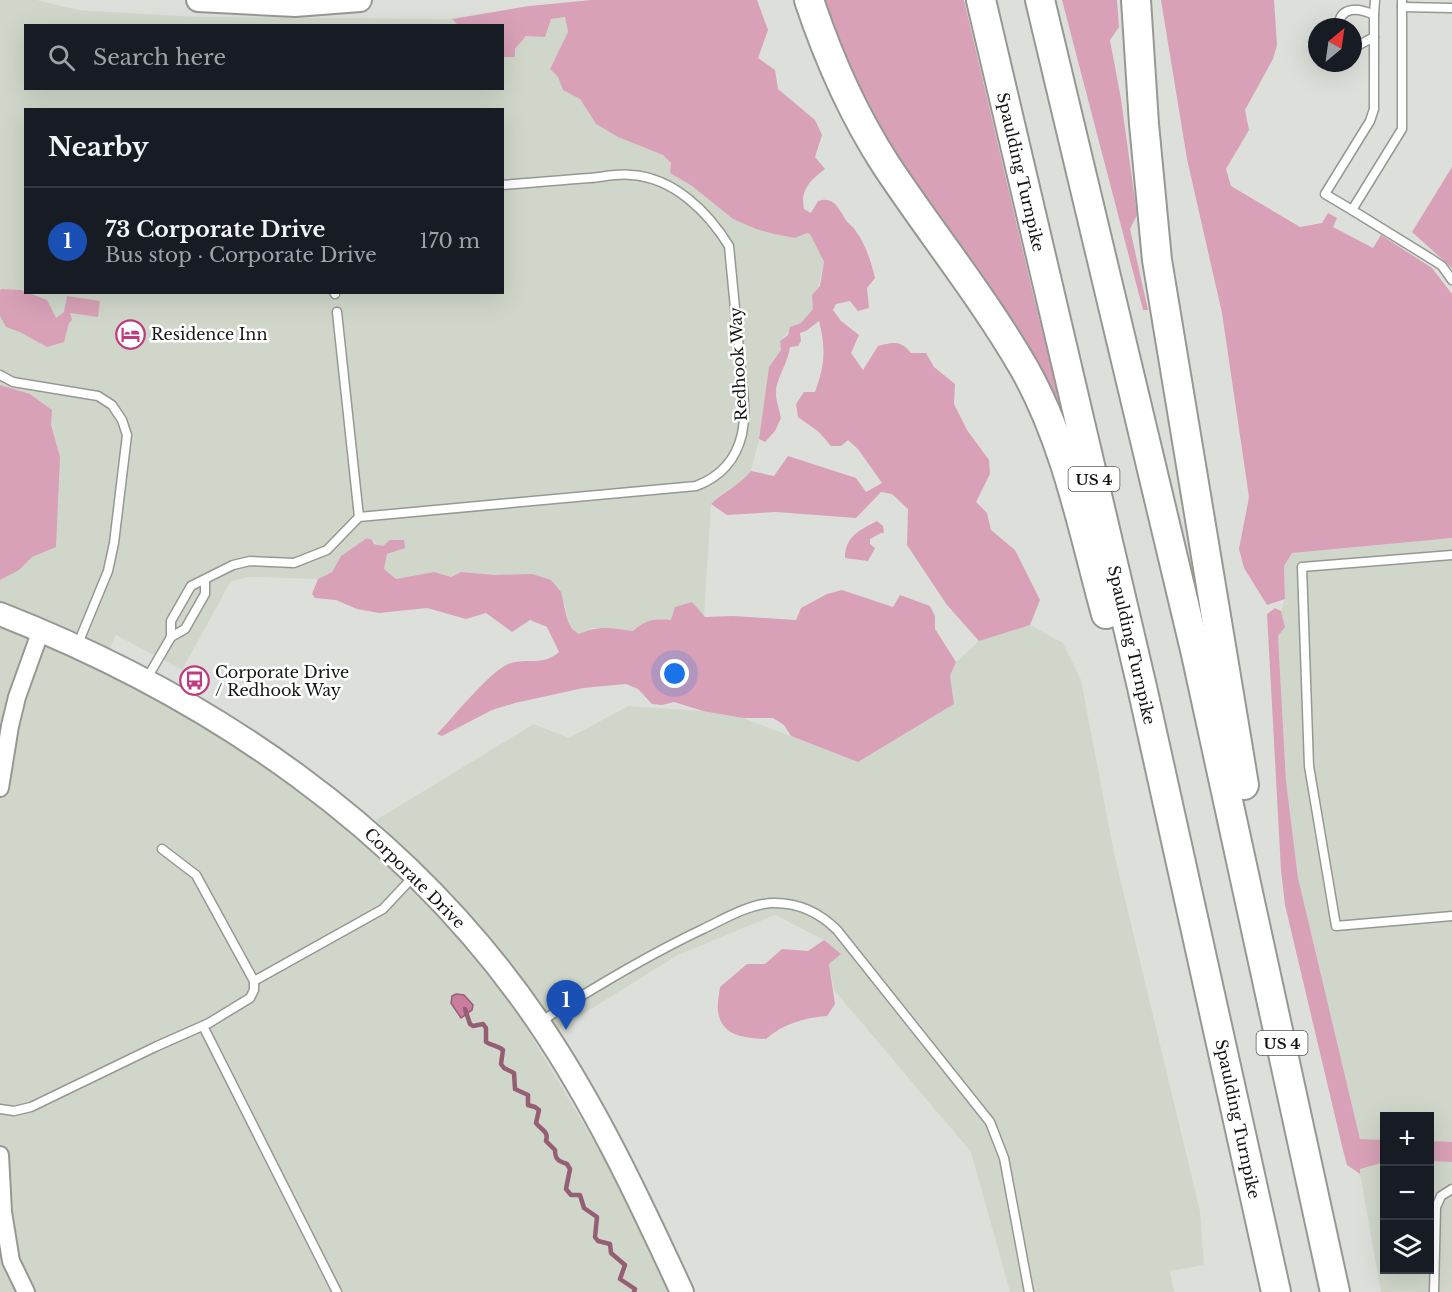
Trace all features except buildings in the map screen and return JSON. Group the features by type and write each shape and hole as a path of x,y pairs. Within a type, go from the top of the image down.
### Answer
{"highway":[{"path":"809,0 833,64 868,135 886,165 999,327 1025,370 1052,427 1075,493 1097,581 1203,960"},
{"name":"Spaulding Turnpike","path":"981,0 1127,622 1276,1292"},
{"name":"US 4","path":"1040,0 1172,550 1245,871 1335,1292"},
{"path":"1136,0 1144,124 1157,260 1248,808 1245,871"},
{"path":"1319,1215 1342,1292"}],"street":[{"path":"198,0 277,5 360,0"},
{"name":"Corporate Drive","path":"0,614 41,630 146,680 213,719 336,804 416,874 483,949 539,1022 603,1129 682,1292"},
{"path":"0,788 17,697 41,630"},
{"path":"0,1155 3,1212 11,1261 26,1292"}],"lane":[{"path":"1375,0 1374,109 1370,121 1325,194 1442,266 1452,280"},
{"path":"1352,210 1402,129 1402,3 1452,8"},
{"path":"1340,18 1347,10 1356,8 1374,15"},
{"path":"1362,43 1374,37"},
{"name":"Redhook Way","path":"359,517 696,486 711,480 722,471 736,451 742,433 744,405 729,246 716,225 699,207 678,192 657,181 632,174 504,185"},
{"path":"171,637 171,621 191,586 233,565 250,561 294,563 327,550 359,517 337,312"},
{"path":"0,375 13,382 98,396 112,405 122,420 127,435 114,543 108,571 76,646"},
{"path":"1452,555 1302,567 1309,766 1336,926 1452,916"},
{"path":"146,680 171,637 185,629 205,594 206,580"},
{"path":"0,1108 14,1111 31,1107 203,1026 246,1002 254,990 254,981 196,875 162,849"},
{"path":"254,981 383,909 416,874"},
{"path":"539,1022 647,957 740,911 772,903 792,904 825,918 990,1122 1004,1158 1029,1292"},
{"path":"203,1026 337,1292"},
{"path":"1434,1292 1436,1207 1441,1196 1452,1189"}],"shaded area":[{"path":"0,0 37,0 78,10 196,17 452,19 457,24 24,24 24,90 504,90 504,57 515,57 515,49 526,36 551,19 565,17 568,32 550,69 558,77 564,90 580,99 596,124 618,137 664,155 671,163 670,173 692,186 733,219 774,234 795,238 810,234 824,262 814,309 780,341 781,350 769,367 759,439 751,471 742,482 723,492 711,504 704,617 642,624 633,631 592,628 579,635 572,629 567,619 565,605 495,575 461,572 451,577 434,572 396,579 384,569 387,554 393,553 367,538 341,556 332,572 318,579 251,577 231,581 182,670 116,635 100,668 170,706 251,758 343,822 434,909 514,1007 611,1170 668,1292 0,1292"},
{"path":"592,0 757,0 768,30 758,58 775,70 778,89 815,120 822,135 815,157 825,169 811,181 805,190 804,209 811,213 818,201 823,200 835,204 862,241 875,278 867,288 869,308 858,311 850,301 836,304 833,310 841,321 859,335 851,353 863,370 878,346 900,344 911,353 926,353 934,367 955,384 954,404 967,430 989,460 990,474 976,502 987,513 991,530 1015,550 1040,600 1030,625 979,641 947,605 907,545 908,509 892,494 881,492 856,518 776,512 727,515 711,504 751,471 774,476 788,456 856,478 866,492 882,483 858,449 848,440 841,446 831,446 819,432 798,417 796,404 804,392 815,392 821,373 823,340 819,321 800,333 801,341 798,346 790,347 776,389 781,418 775,431 765,442 759,439 769,367 781,350 780,341 788,335 790,327 801,323 813,309 812,295 820,286 824,262 810,234 795,238 774,234 733,219 692,186 670,173 671,163 663,155 618,137 596,124 580,99 563,90 558,77 550,69 568,32 565,17 551,19 545,37 526,36 515,49 515,57 504,57 504,24 457,24 452,19 529,6"},
{"path":"821,0 964,0 1073,453 878,137"},
{"path":"1062,0 1117,0 1119,27 1110,40 1121,99 1137,215 1130,229 1148,310 1143,310"},
{"path":"1161,0 1274,0 1277,45 1273,59 1245,110 1249,130 1226,169 1231,186 1300,227 1322,223 1328,213 1337,218 1333,227 1373,248 1381,235 1432,268 1452,294 1452,538 1292,553 1284,566 1285,599 1267,605 1244,568 1239,549 1249,497 1222,313 1187,159"},
{"path":"1452,167 1452,268 1412,232"},
{"path":"0,290 21,290 24,294 31,294 47,300 56,318 64,312 67,296 100,301 98,317 70,313 72,320 64,342 47,347 6,327 0,316"},
{"path":"0,385 30,394 52,410 51,425 60,457 56,547 32,557 19,570 0,580"},
{"path":"877,521 883,526 884,533 870,539 870,544 875,548 868,561 845,558 851,539 859,531"},
{"path":"367,538 374,544 383,546 390,540 404,540 405,548 387,554 384,569 396,579 434,572 451,577 461,572 495,575 532,574 551,580 561,592 567,619 572,629 579,634 599,628 633,631 650,621 671,620 675,607 692,602 705,617 733,616 796,620 801,608 827,594 842,590 893,607 900,595 930,606 935,616 935,629 956,662 950,676 954,704 858,762 791,736 784,725 773,718 743,718 703,711 674,702 662,705 652,704 638,689 626,684 583,688 515,703 492,710 442,736 437,734 493,674 511,663 547,659 559,652 547,627 530,620 512,632 486,613 466,619 427,608 379,613 357,609 336,600 315,598 312,594 318,579 332,572 341,556"},
{"path":"1452,538 1452,1292 1381,1292 1360,1174 1360,1139 1298,878 1286,781 1278,636 1285,627 1281,611 1285,599 1284,566 1292,553"},
{"path":"1275,608 1281,611 1285,627 1278,636 1286,781 1298,878 1360,1139 1380,1140 1380,1163 1360,1169 1360,1174 1347,1165 1285,905 1281,870 1267,614"},
{"path":"1030,625 1063,643 1081,680 1114,853 1200,1211 1204,1265 1170,1271 1174,1292 1010,1292 971,1152 834,990 829,964 840,954 824,940 775,915 678,955 554,1032 474,925 423,867 376,820 534,724 569,738 628,706 703,711 743,718 858,762 954,704 950,676 956,662 979,641"},
{"path":"824,940 841,954 829,964 835,1004 827,1016 794,1023 779,1029 766,1039 743,1037 729,1031 724,1026 718,1011 720,987 747,964 765,964 782,949 808,951"},
{"path":"464,995 473,1005 472,1010 461,1018 451,1003 452,996"},
{"path":"1434,1141 1452,1142 1452,1162 1434,1161"}],"waterway":[{"path":"465,1009 470,1024 473,1026 483,1024 486,1028 486,1042 503,1050 501,1064 514,1073 515,1089 528,1095 528,1105 539,1110 536,1123 545,1133 546,1141 555,1150 558,1159 567,1164 570,1169 566,1189 571,1195 580,1195 584,1208 597,1217 595,1237 598,1241 610,1244 611,1253 625,1265 620,1279 635,1289 634,1292"}],"place":[{"name":"Residence Inn","path":"130,334"},
{"name":"Corporate Drive / Redhook Way","path":"194,681"},
{"name":"73 Corporate Drive","path":"566,1030"}]}
